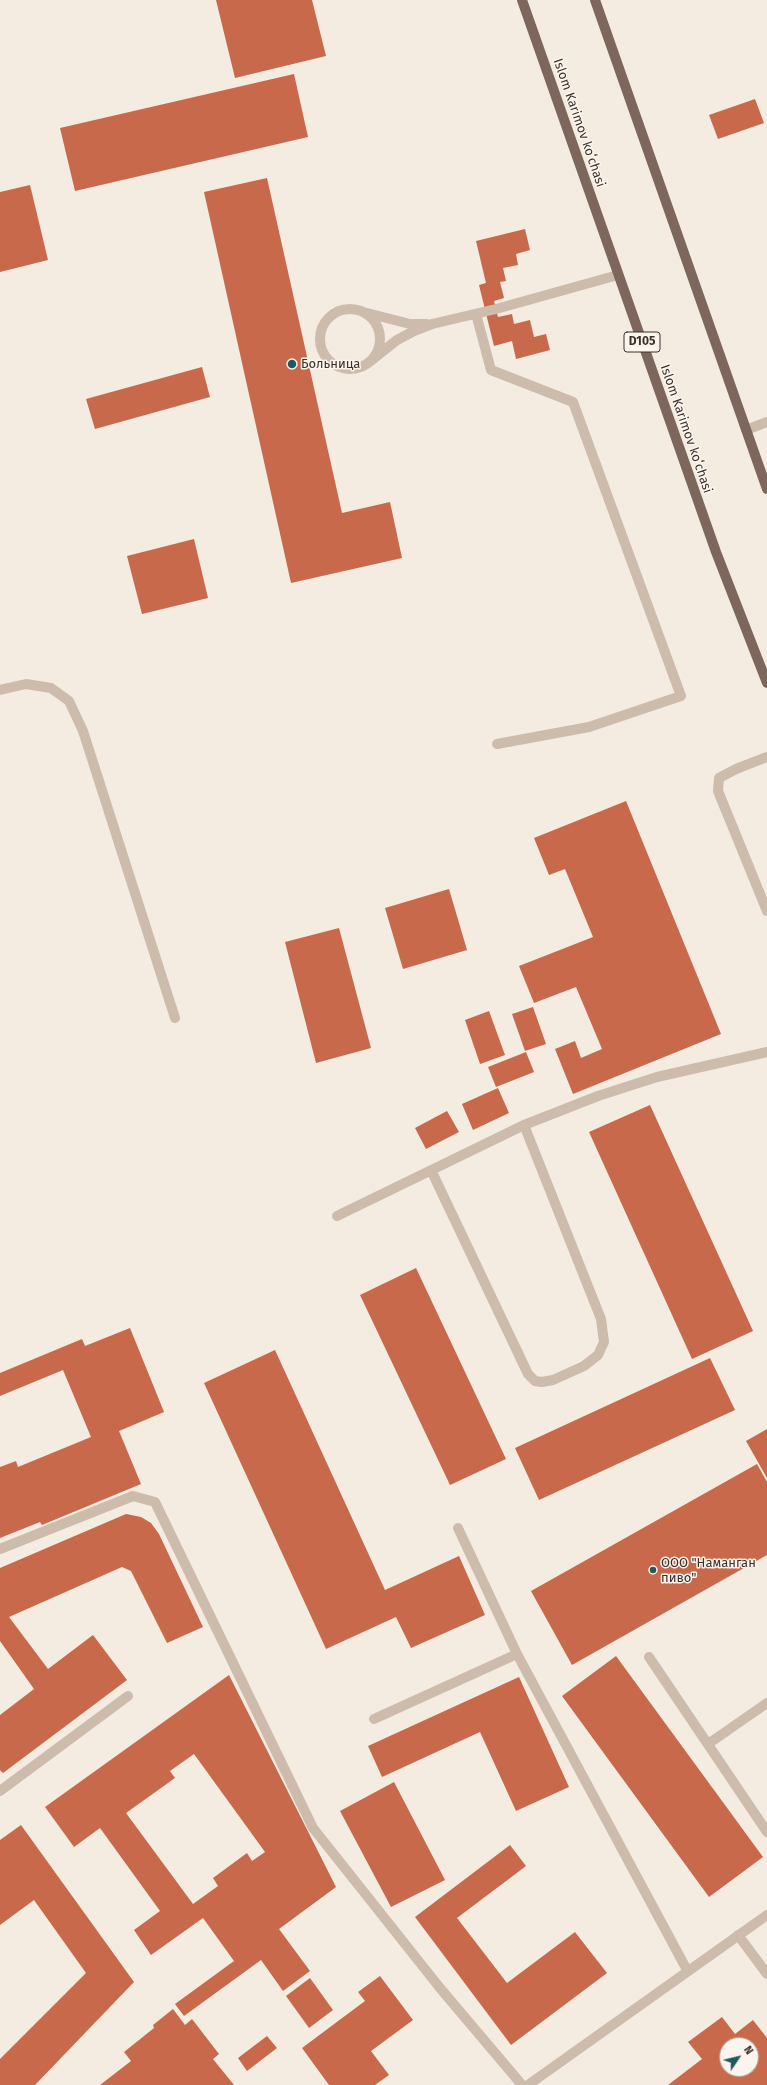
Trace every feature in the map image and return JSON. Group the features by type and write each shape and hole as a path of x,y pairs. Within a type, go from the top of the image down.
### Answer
{"main road":[{"name":"Islom Karimov koʻchasi","path":"522,0 716,552 767,682"},
{"path":"595,0 767,488"}],"street":[{"path":"432,324 410,324 356,309 344,309 333,314 324,323 321,333 321,345 326,356 334,364 345,368 357,368 368,363 397,340 432,324 476,314 618,275"},
{"path":"366,313 375,321 380,332 380,344 376,355 368,363"},
{"path":"476,314 491,370 573,402 681,696 589,727 497,744"},
{"path":"746,430 767,422"},
{"path":"0,690 26,684 51,688 69,701 83,731 175,1018"},
{"path":"767,757 736,769 719,778 718,791 767,911"},
{"path":"337,1216 524,1124 598,1096 657,1077 767,1052"},
{"path":"431,1170 528,1374 535,1381 542,1382 553,1380 584,1366 598,1355 604,1342 601,1319 524,1124"},
{"path":"0,1549 133,1496 155,1502 312,1828 440,1988 522,2085"},
{"path":"458,1528 517,1654 687,1970"},
{"path":"374,1719 517,1654"},
{"path":"650,1657 767,1832"},
{"path":"0,1791 128,1696"},
{"path":"708,1744 767,1703"},
{"path":"528,2085 687,1970 767,1915"},
{"path":"738,1935 767,1974"}],"building":[{"path":"216,0 312,0 326,56 235,78"},
{"path":"294,74 308,137 75,191 60,128"},
{"path":"755,99 764,123 718,139 709,115"},
{"path":"267,178 342,513 390,502 402,558 291,583 204,192"},
{"path":"30,185 48,260 0,272 0,192"},
{"path":"525,229 530,250 516,254 518,265 503,268 506,281 500,282 504,298 494,301 498,317 512,314 514,324 530,320 534,337 546,334 550,350 516,359 512,341 494,346 479,285 486,283 476,241"},
{"path":"202,367 210,397 95,429 86,399"},
{"path":"194,539 208,598 142,614 127,556"},
{"path":"626,801 721,1034 573,1094 555,1049 575,1041 581,1058 602,1049 576,987 534,1003 519,966 593,937 565,869 549,875 534,838"},
{"path":"449,889 467,950 403,969 385,908"},
{"path":"339,928 371,1048 316,1063 285,942"},
{"path":"533,1007 546,1044 525,1051 512,1014"},
{"path":"489,1011 505,1055 480,1064 465,1020"},
{"path":"526,1052 534,1072 496,1087 488,1067"},
{"path":"498,1088 509,1113 473,1130 462,1104"},
{"path":"650,1105 753,1331 692,1359 589,1132"},
{"path":"447,1111 459,1132 426,1149 415,1128"},
{"path":"416,1268 506,1459 450,1485 360,1295"},
{"path":"130,1328 164,1412 119,1431 141,1484 42,1525 40,1522 0,1538 0,1467 16,1461 18,1467 91,1437 63,1370 0,1396 0,1373 82,1339 85,1346"},
{"path":"275,1350 385,1590 459,1556 485,1615 411,1648 396,1617 326,1649 204,1383"},
{"path":"710,1358 735,1410 539,1500 515,1448"},
{"path":"767,1429 767,1478 746,1441"},
{"path":"757,1464 767,1482 767,1555 572,1665 531,1591"},
{"path":"126,1514 141,1517 151,1523 159,1534 203,1627 167,1643 131,1571 122,1567 9,1617 48,1669 93,1635 127,1680 3,1773 0,1770 0,1715 34,1689 0,1641 0,1568"},
{"path":"616,1656 763,1857 709,1897 562,1696"},
{"path":"229,1675 336,1887 279,1929 310,1971 283,1991 261,1960 184,2016 175,2004 234,1961 203,1918 151,1955 134,1930 160,1911 100,1828 74,1847 45,1807","holes":["194,1754 265,1852 252,1861 247,1853 213,1878 218,1886 193,1904 126,1813 175,1778 170,1771"]},
{"path":"519,1677 569,1787 516,1811 480,1732 382,1777 368,1746"},
{"path":"394,1782 445,1880 391,1907 340,1811"},
{"path":"21,1825 134,1982 35,2085 0,2085 0,2059 86,1973 34,1900 0,1925 0,1840"},
{"path":"510,1845 526,1866 457,1918 507,1983 575,1932 607,1973 511,2045 415,1917"},
{"path":"380,1976 413,2020 371,2051 389,2075 375,2085 329,2085 302,2048 365,2001 358,1992"},
{"path":"310,1978 333,2010 309,2028 286,1996"},
{"path":"173,2009 185,2025 192,2019 219,2054 213,2059 234,2085 100,2085 131,2061 124,2052 154,2028 153,2025"},
{"path":"722,2017 735,2034 753,2020 767,2038 767,2085 668,2085 702,2059 688,2042"},
{"path":"267,2036 277,2048 247,2071 238,2058"}],"place":[{"name":"Больница","path":"292,364"},
{"name":"ООО \"Наманган пиво\"","path":"653,1570"}]}
